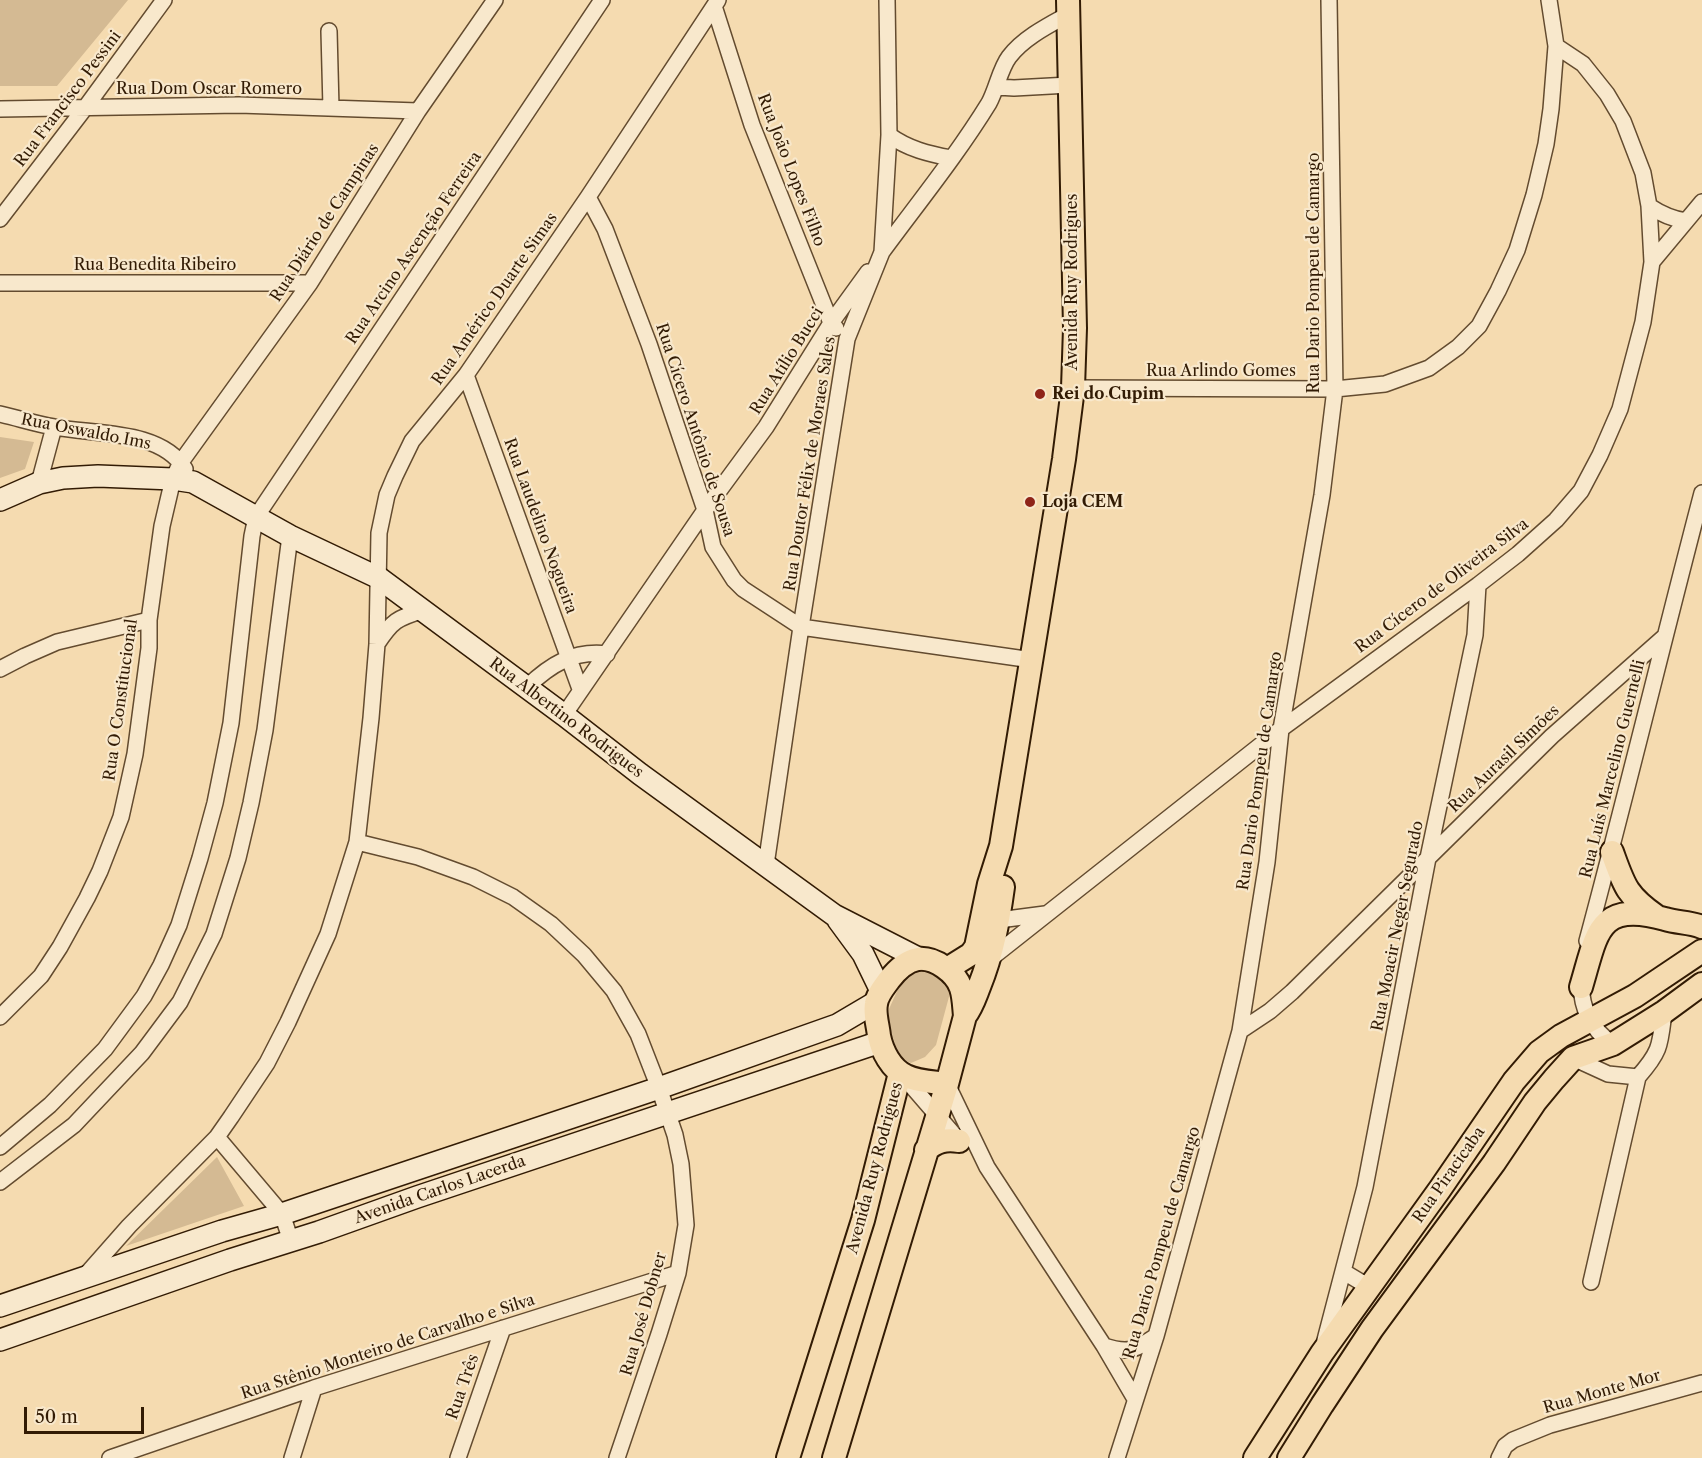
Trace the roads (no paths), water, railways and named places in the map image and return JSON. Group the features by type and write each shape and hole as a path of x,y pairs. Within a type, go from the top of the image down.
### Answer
{"main road":[{"name":"Avenida Ruy Rodrigues","path":"947,969 971,954 976,947 989,884 1001,846 1064,459 1073,388 1075,328 1068,7"},
{"name":"Rua Oswaldo Ims","path":"182,474 290,536"},
{"path":"0,500 39,483 63,478 182,474"},
{"name":"Rua Albertino Rodrigues","path":"290,536 379,578 640,774 834,915 920,959"},
{"name":"Avenida Ruy Rodrigues","path":"834,1458 947,1084 965,1016 990,959 999,920 1003,884 1001,846"},
{"path":"1612,852 1626,890 1638,903 1656,916"},
{"name":"Rua Albertino Rodrigues","path":"834,915 863,954 878,996"},
{"path":"1581,987 1600,928 1618,915 1656,916 1702,927"},
{"name":"Rua Piracicaba","path":"1255,1458 1322,1353 1440,1189 1514,1081 1539,1052 1561,1036 1635,996 1702,951"},
{"path":"878,996 902,966 920,959 935,962 947,969 962,989 965,1016"},
{"name":"Rua Piracicaba","path":"1289,1458 1372,1329 1494,1163 1535,1102 1573,1058 1612,1044 1664,1012 1702,984"},
{"name":"Avenida Ruy Rodrigues","path":"788,1458 863,1220 900,1073 886,1057 880,1042 875,1013 878,996"},
{"name":"Avenida Carlos Lacerda","path":"0,1306 659,1088 837,1025 878,996"},
{"name":"Avenida Carlos Lacerda","path":"0,1340 230,1260 880,1042"},
{"path":"900,1073 916,1079 947,1084"},
{"path":"926,1150 944,1140 959,1141"}],"street":[{"name":"Rua Francisco Pessini","path":"0,219 164,0"},
{"name":"Rua Diário de Campinas","path":"182,474 310,283 418,111 495,0"},
{"name":"Rua Arcino Ascenção Ferreira","path":"256,517 602,0"},
{"name":"Rua Doutor Félix de Moraes Sales","path":"766,865 847,339 882,252 889,135 887,0"},
{"name":"Rua Dario Pompeu de Camargo","path":"1117,1458 1156,1336 1240,1031 1267,862 1281,729 1322,495 1335,389 1329,0"},
{"name":"Rua Arlindo Gomes","path":"1073,388 1335,389 1385,384 1429,368 1458,347 1479,326 1498,291 1517,250 1534,195 1546,144 1556,46 1549,0"},
{"name":"Rua Américo Duarte Simas","path":"84,1277 129,1226 217,1137 267,1063 328,934 357,842 372,718 377,644 379,533 387,495 412,441 466,375 588,197 716,3"},
{"name":"Rua João Lopes Filho","path":"716,3 752,125 831,323 847,339"},
{"name":"Rua Atílio Bucci","path":"564,715 705,510 766,427 831,323 989,103 1008,58 1014,50 1068,7"},
{"path":"329,31 331,108"},
{"name":"Rua Cícero de Oliveira Silva","path":"990,959 1281,729 1518,554 1556,520 1581,491 1620,409 1643,322 1652,262 1649,206 1643,173 1623,121 1608,94 1583,64 1556,46"},
{"path":"997,87 1069,85"},
{"name":"Rua Dom Oscar Romero","path":"0,109 239,105 418,111"},
{"path":"889,135 911,148 951,158"},
{"name":"Rua Cícero Antônio de Sousa","path":"588,197 604,229 649,344 705,510 713,547 734,580 751,596 801,627 1032,660"},
{"path":"1652,262 1702,202"},
{"path":"1649,206 1663,215 1686,221"},
{"name":"Rua Benedita Ribeiro","path":"0,283 310,283"},
{"name":"Rua Laudelino Nogueira","path":"466,375 580,689"},
{"name":"Rua Oswaldo Ims","path":"0,414 54,427 132,437 164,448 182,474"},
{"path":"39,483 54,427"},
{"name":"Rua O Constitucional","path":"0,1017 41,976 60,947 100,871 121,817 135,754 149,648 149,620 162,526 182,474"},
{"name":"Rua Luís Marcelino Guernelli","path":"1612,1044 1596,1030 1584,1007 1581,987 1585,950 1702,494"},
{"path":"0,1147 50,1105 105,1049 144,996 179,925 215,803 231,723 256,517"},
{"path":"0,1182 74,1125 142,1053 180,1002 214,934 238,858 251,803 263,740 290,536"},
{"name":"Rua Moacir Neger Segurado","path":"1322,1353 1365,1187 1428,858 1475,635 1478,585"},
{"path":"377,644 389,626 401,617 424,610"},
{"path":"0,669 57,642 149,620"},
{"name":"Rua Aurasil Simões","path":"1240,1031 1270,1011 1292,992 1552,736 1664,637"},
{"path":"527,687 546,669 569,659 591,652 607,654"},
{"name":"Rua José Dobner","path":"357,842 418,857 473,878 513,897 551,924 584,955 614,991 638,1034 675,1135 681,1164 686,1225 678,1273 617,1458"},
{"path":"999,920 1045,914"},
{"path":"1591,1282 1638,1077 1653,1060 1658,1050 1664,1012"},
{"path":"1573,1058 1608,1074 1638,1077"},
{"path":"900,1073 959,1141 987,1167"},
{"path":"947,1084 987,1167 1104,1346 1135,1399"},
{"path":"217,1137 282,1214 291,1241"},
{"path":"1344,1272 1369,1287"},
{"name":"Rua Stênio Monteiro de Carvalho e Silva","path":"110,1458 314,1388 678,1273"},
{"name":"Rua Três","path":"458,1458 502,1328"},
{"path":"1104,1346 1120,1351 1131,1350 1142,1346 1156,1336"},
{"name":"Rua Monte Mor","path":"1499,1458 1505,1446 1513,1440 1550,1425 1702,1383"},
{"path":"292,1458 314,1388"}],"place":[{"name":"Rei do Cupim","path":"1040,394"},
{"name":"Loja CEM","path":"1030,502"}]}
